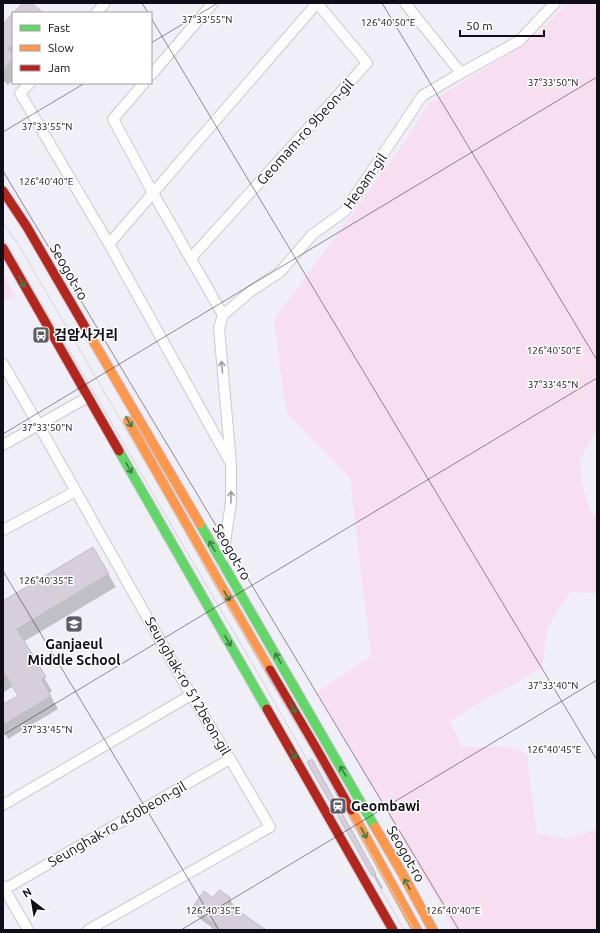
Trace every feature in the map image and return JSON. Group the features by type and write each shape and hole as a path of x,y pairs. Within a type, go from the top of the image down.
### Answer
{"main road":[{"name":"Seogot-ro","path":"3,191 27,227 402,873 433,930"},
{"path":"3,207 9,216"},
{"path":"3,248 393,930"},
{"name":"Seogot-ro","path":"38,263 84,342"},
{"name":"Seogot-ro","path":"124,414 312,742 417,930"}],"street":[{"path":"97,12 105,3"},
{"path":"152,74 213,3"},
{"name":"Geomam-ro 9beon-gil","path":"109,244 317,3 367,63 191,258"},
{"path":"405,3 461,73"},
{"name":"Heoam-gil","path":"223,315 251,291 280,272 312,235 345,211 422,96 519,40 555,3"},
{"path":"29,84 20,93 109,244 231,464"},
{"path":"143,84 113,119 153,193 223,315 219,328 231,464 231,502 222,563"},
{"name":"Seunghak-ro 512beon-gil","path":"3,364 191,695 270,827 88,930"},
{"path":"3,445 88,397"},
{"path":"3,530 76,491"},
{"path":"3,805 191,695"},
{"name":"Seunghak-ro 450beon-gil","path":"4,889 230,759"},
{"path":"4,889 28,930"}],"shaded area":[{"path":"567,3 597,3 597,430 580,458 581,481 591,513 597,517 597,593 570,592 548,626 542,668 474,706 450,722 462,747 510,747 527,754 537,833 567,839 597,829 597,930 454,930 398,830 317,692 371,656 350,478 286,412 274,320 399,150 429,103 535,37"},
{"path":"3,273 15,296 3,302"}],"building":[{"path":"23,3 32,3 42,12 14,12"},
{"path":"12,14 12,45 8,49 12,53 12,60 3,70 3,24"},
{"path":"93,547 109,574 17,629 46,677 42,680 51,696 3,725 3,704 18,696 3,671 3,601"},
{"path":"312,759 376,874 372,876 307,762"},
{"path":"219,890 231,898 227,903 266,930 214,930 217,926 192,908 204,891 213,898"}],"tram line":[{"path":"3,223 18,244 73,338 320,764 414,930"},
{"path":"3,238 264,684 404,930"}],"traffic: fast":[{"path":"119,451 267,709"},
{"path":"200,524 375,827"}],"traffic: slow":[{"path":"85,327 200,524"},
{"path":"128,421 270,670"},
{"path":"351,810 417,930"},
{"path":"375,827 433,930"}],"traffic: jam":[{"path":"3,191 27,227 85,327"},
{"path":"3,248 119,451"},
{"path":"270,670 351,810"},
{"path":"267,709 393,930"}],"place":[{"name":"검암사거리","path":"41,335"},
{"name":"Ganjaeul Middle School","path":"74,624"},
{"name":"Geombawi","path":"338,806"}]}
